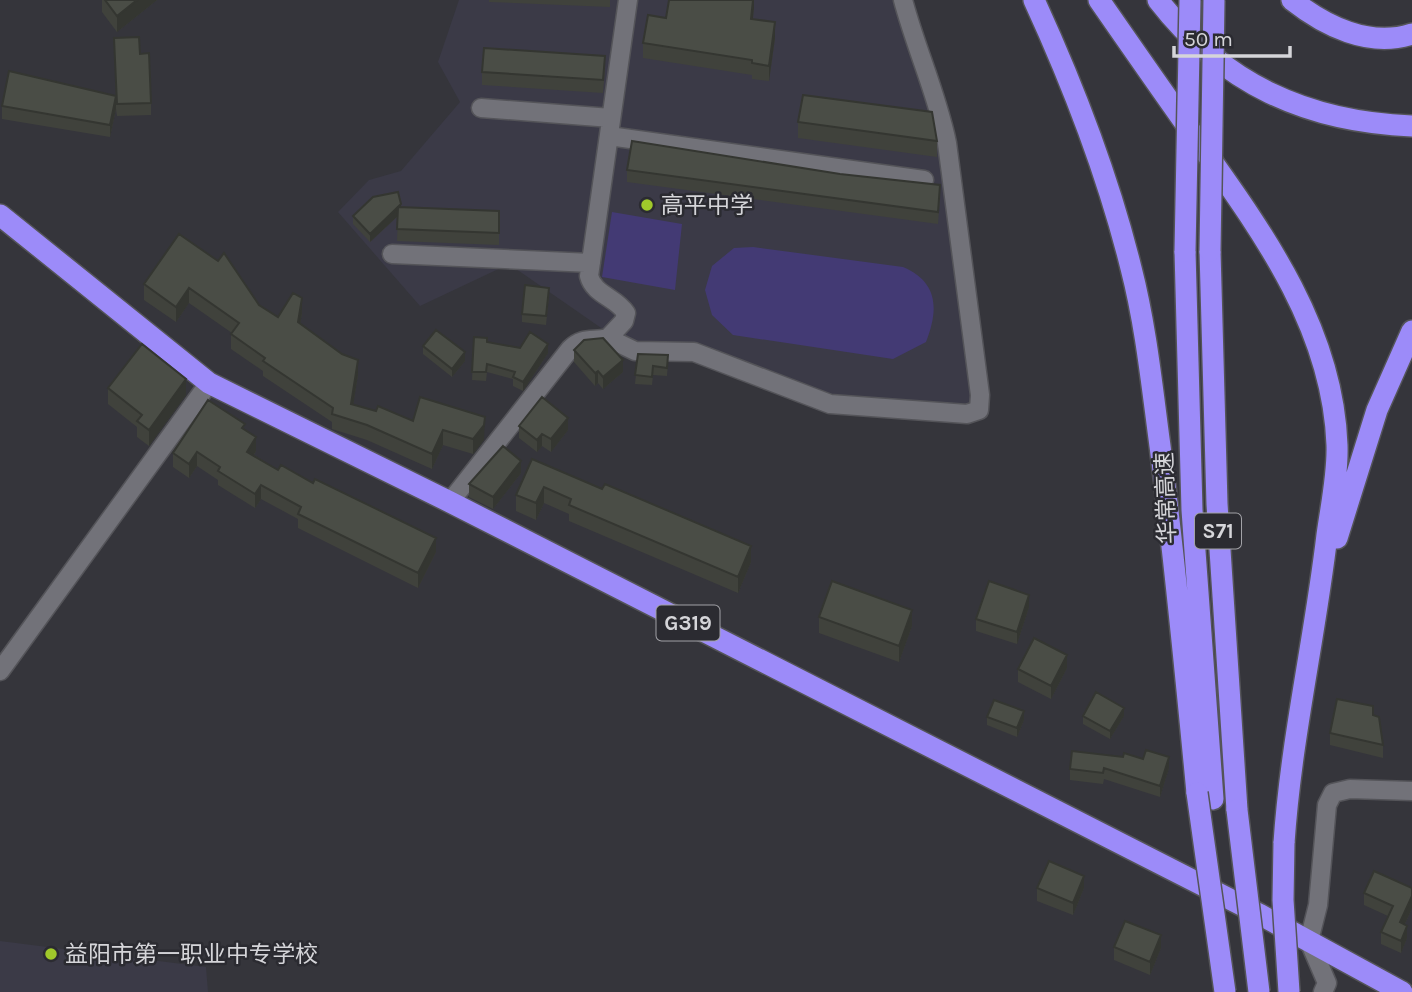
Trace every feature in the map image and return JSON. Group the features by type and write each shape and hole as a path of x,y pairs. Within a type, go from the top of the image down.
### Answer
{"highway":[{"path":"1034,0 1078,99 1112,196 1132,271 1146,346 1172,535 1205,796 1225,992"},
{"path":"1099,0 1248,211 1283,267 1313,330 1332,390 1337,448 1320,594 1288,776 1283,900 1289,992"},
{"path":"1158,0 1198,42 1236,76 1283,101 1329,117 1378,125 1412,126"},
{"name":"华常高速","path":"1189,0 1185,251 1192,510 1205,796 1235,992"},
{"name":"S71","path":"1214,0 1210,251 1217,504 1237,810 1259,992"},
{"path":"1292,0 1340,31 1373,37 1412,34"},
{"name":"G319","path":"0,215 209,383 450,502 1309,941 1402,992"},
{"path":"1320,594 1377,410 1412,331"}],"street":[{"path":"608,338 624,321 626,313 591,284 591,263 628,0"},
{"path":"450,502 570,349 577,342 588,338 608,338 622,348 635,351 694,352 842,406 967,414 979,410 981,395 947,143 940,109 911,34 903,0"},
{"path":"481,107 611,118"},
{"path":"609,136 925,180"},
{"path":"392,254 591,263"},
{"path":"0,671 209,383"},
{"path":"1323,992 1327,983 1309,941 1318,905 1326,805 1333,793 1350,789 1412,791"}],"shaded area":[{"name":"高平中学","path":"459,0 896,0 938,119 977,407 827,400 695,349 630,348 509,264 420,306 338,212 369,180 401,171 460,102 438,62"},
{"path":"612,212 682,224 675,290 602,277"},
{"path":"753,247 903,267 915,273 929,289 934,308 926,342 893,359 733,335 712,315 705,290 712,266 734,248"},
{"name":"益阳市第一职业中专学校","path":"0,941 206,967 208,992 0,992"}],"building":[{"path":"105,0 137,0 117,16"},
{"path":"669,0 753,0 751,19 775,22 769,66 752,63 752,60 643,43 648,15 666,18"},
{"path":"139,37 140,54 149,53 151,103 117,104 114,38"},
{"path":"484,48 605,56 603,80 482,72"},
{"path":"9,71 116,96 110,125 2,106"},
{"path":"803,95 932,112 937,141 798,122"},
{"path":"632,141 840,174 940,185 938,212 627,170"},
{"path":"398,192 401,204 370,234 353,216 373,197"},
{"path":"398,207 499,211 499,233 397,229"},
{"path":"179,234 218,261 224,253 259,305 278,317 293,293 302,298 298,322 342,354 358,360 351,404 376,411 378,406 413,421 420,397 485,417 484,425 473,439 443,430 432,454 367,425 332,414 333,408 263,361 265,358 231,334 239,323 189,288 176,307 144,284"},
{"path":"525,285 549,288 546,316 522,314"},
{"path":"436,330 465,352 452,369 423,346"},
{"path":"530,332 548,344 523,382 513,377 515,372 487,364 486,372 472,372 474,337 520,348"},
{"path":"603,338 623,360 603,377 598,371 595,373 574,350 584,340"},
{"path":"142,344 186,379 149,430 137,421 142,415 108,388"},
{"path":"638,354 668,355 667,368 653,366 652,377 635,375"},
{"path":"542,397 568,418 551,439 542,434 537,440 519,426"},
{"path":"208,400 245,424 242,428 256,437 247,452 278,470 281,465 313,483 315,479 436,538 418,573 298,514 301,507 261,485 255,494 218,471 220,467 197,452 189,464 173,453"},
{"path":"503,446 521,461 493,497 469,484"},
{"path":"532,459 602,489 605,484 751,546 738,577 569,505 571,499 544,487 536,503 516,495"},
{"path":"832,581 912,610 899,646 819,617"},
{"path":"989,581 1029,595 1017,632 976,619"},
{"path":"1034,638 1067,655 1051,686 1018,669"},
{"path":"1096,692 1124,708 1110,731 1083,716"},
{"path":"1337,699 1373,706 1373,715 1379,717 1383,745 1330,733"},
{"path":"994,700 1024,711 1017,728 987,717"},
{"path":"1146,750 1169,757 1160,786 1104,768 1103,773 1070,769 1072,751 1123,757 1124,753 1143,759"},
{"path":"1049,861 1084,876 1073,903 1037,888"},
{"path":"1374,871 1412,888 1412,896 1400,922 1407,926 1401,941 1381,932 1393,906 1364,893"},
{"path":"1125,921 1161,935 1150,962 1114,947"}],"place":[{"name":"高平中学","path":"647,205"},
{"name":"益阳市第一职业中专学校","path":"51,954"}]}
